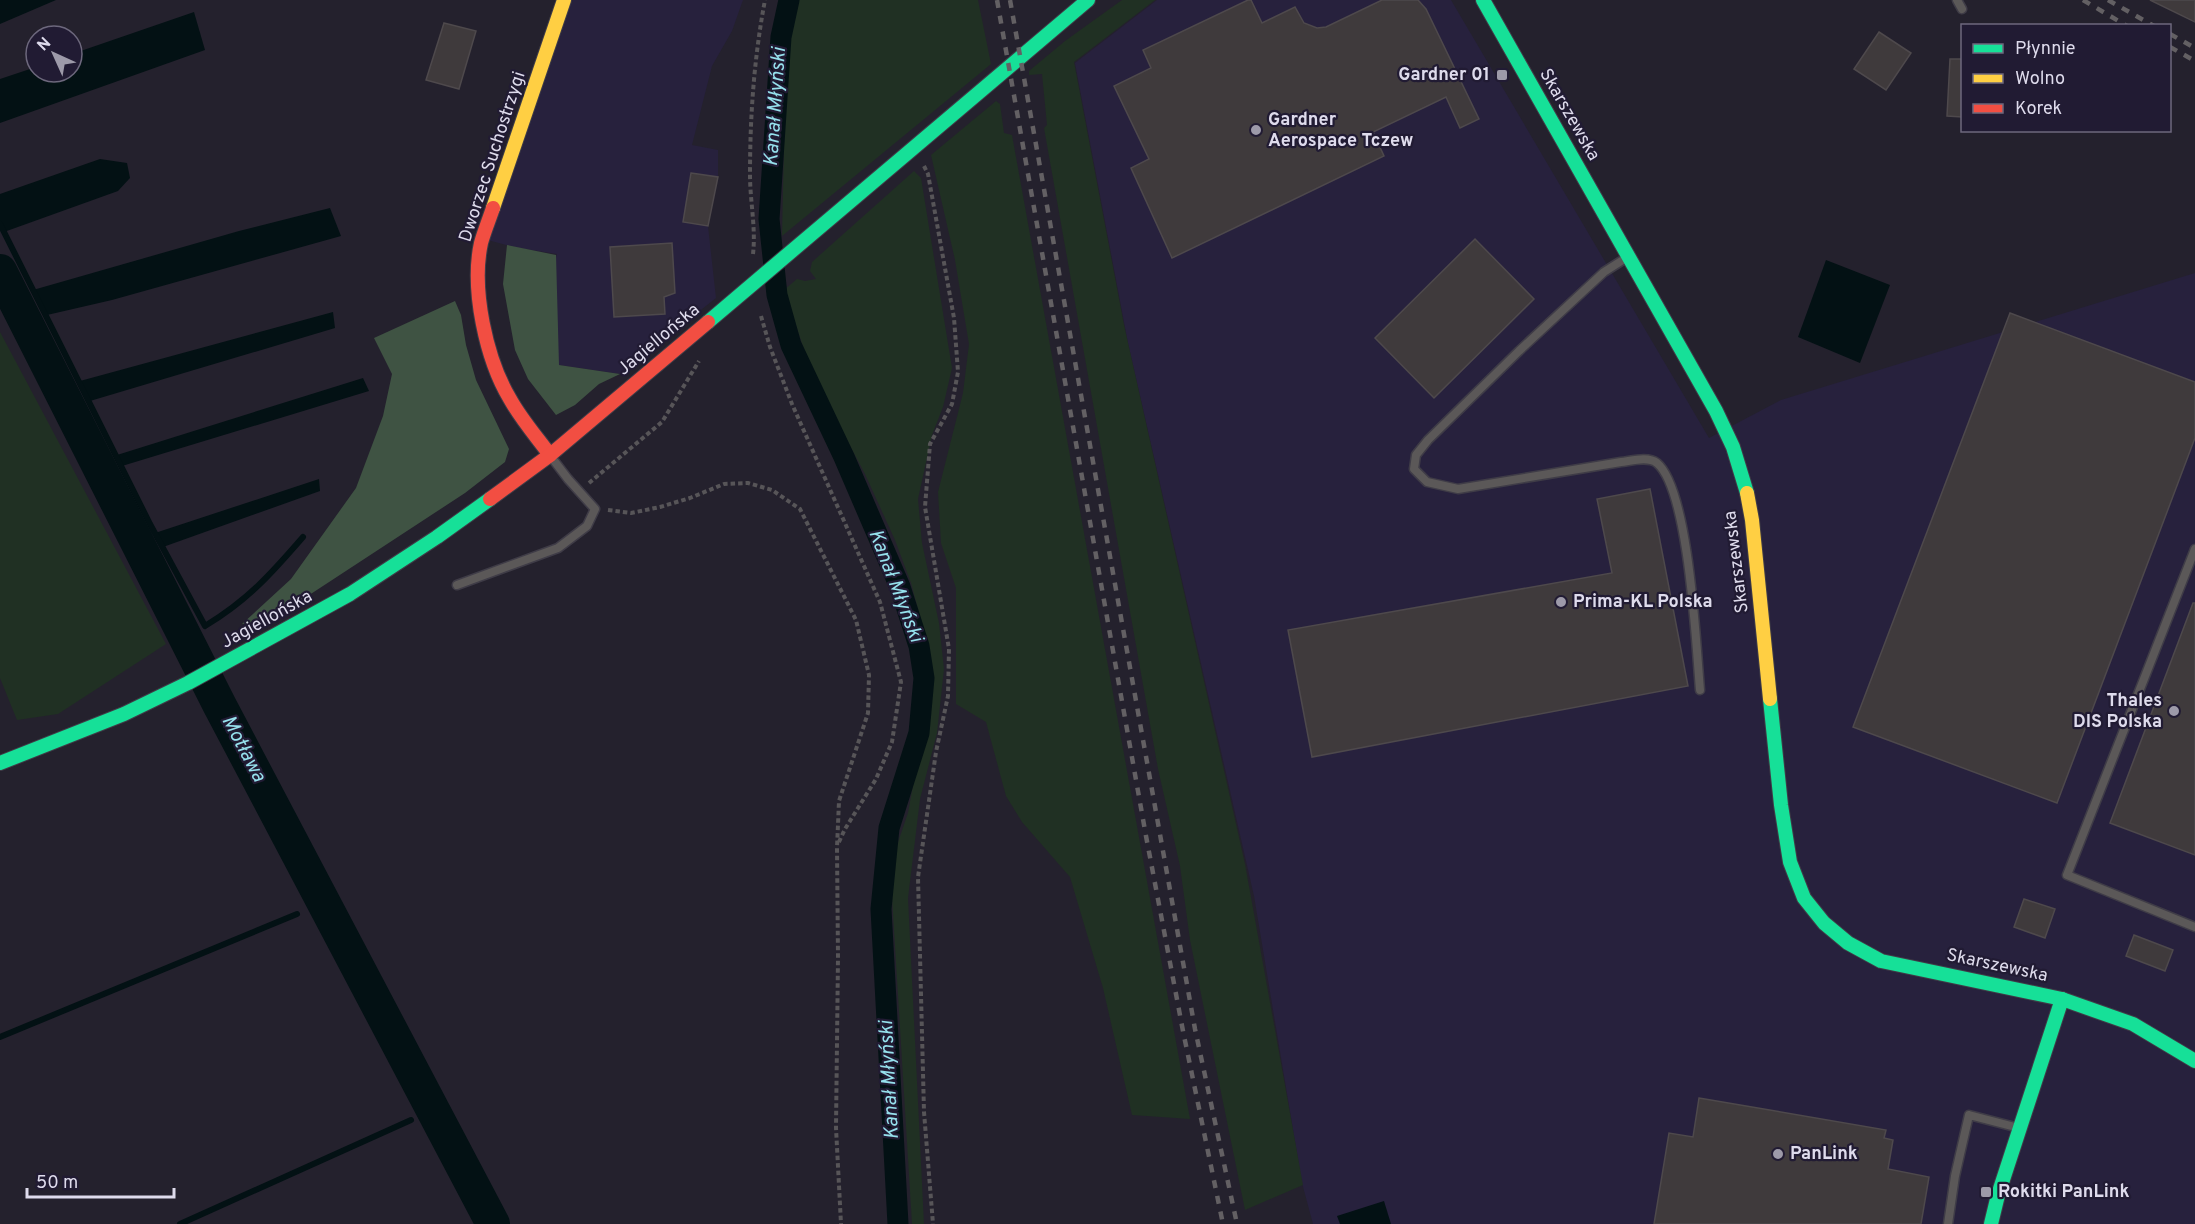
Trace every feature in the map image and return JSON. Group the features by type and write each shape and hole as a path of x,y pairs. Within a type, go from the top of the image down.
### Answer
{"street":[{"name":"Dworzec Suchostrzygi","path":"550,455 506,393 489,355 481,317 478,277 482,244 564,0"},
{"name":"Jagiellońska","path":"0,763 124,714 188,683 350,594 437,537 550,455 1088,0"},
{"name":"Skarszewska","path":"1483,0 1716,411 1733,447 1743,476 1752,520 1781,805 1790,862 1804,898 1824,923 1848,943 1881,961 2030,990 2062,999 2133,1024 2195,1061"},
{"name":"Skarszewska","path":"1990,1224 2062,999"}],"lane":[{"path":"1957,0 1962,9"},
{"path":"1628,256 1604,272 1428,440 1416,454 1414,469 1427,482 1458,489 1621,462 1645,459 1656,462 1672,484 1685,537 1700,690"},
{"path":"457,585 558,548 587,526 595,509 550,455"},
{"path":"2195,549 2067,875 2195,927"},
{"path":"1948,1224 1955,1176 1969,1115 2019,1128"}],"path":[{"path":"753,257 750,178 752,106 756,46 765,0"},
{"path":"915,146 928,174 954,318 958,372 952,404 930,444 925,507 949,649 948,696 936,752 918,877 924,1112 933,1224"},
{"path":"761,316 770,347 792,404 880,602 901,682 892,742 876,779 845,829 837,848"},
{"path":"578,490 592,481 662,422 702,355"},
{"path":"595,509 631,513 690,498 724,484 748,483 772,490 800,508 856,620 869,675 868,713 839,801 836,1128 841,1224"}],"shaded area":[{"path":"0,0 56,0 0,24"},
{"path":"564,0 743,0 732,31 712,66 692,145 718,150 718,177 708,226 716,298 620,374 558,365 537,311 557,254 518,248 484,239"},
{"path":"1157,0 1451,0 1709,438 1781,400 2195,273 2195,1224 1313,1224 1302,1183 1254,896 1128,343 1075,63"},
{"path":"194,12 205,50 0,123 0,79 24,71 24,84 84,84 84,50"},
{"path":"100,159 127,163 130,178 118,191 4,232 0,224 0,194"},
{"path":"330,208 341,236 112,300 47,315 33,290 239,231"},
{"path":"1826,260 1890,285 1860,363 1798,337"},
{"path":"333,312 335,328 90,401 80,381"},
{"path":"363,378 369,391 122,466 117,455"},
{"path":"319,479 320,491 163,547 155,533"},
{"path":"1384,1201 1391,1224 1340,1224 1337,1216"}],"green space":[{"path":"798,0 978,0 991,64 782,236 786,57"},
{"path":"1122,0 1155,0 1074,62 1124,325 1245,864 1303,1185 1245,1210 1190,940 1180,866 1158,769 1044,128 1047,125 1042,74 1029,75 1029,71 1065,41"},
{"path":"996,101 1000,104 1004,133 1012,135 1190,1119 1132,1115 1103,988 1070,877 1022,822 1006,796 986,722 956,704 956,588 941,543 938,492 963,393 969,344 955,260 931,155"},
{"path":"914,171 921,178 952,368 943,407 932,435 918,499 922,543 939,623 944,669 937,733 920,799 908,898 924,1224 912,1224 892,897 895,851 908,813 930,692 929,664 923,628 911,583 895,540 865,474 813,376 784,290 797,279 805,281 816,279 810,271 812,262"},
{"path":"507,245 556,255 559,365 620,374 599,384 575,405 556,415 528,379 515,350 503,284"},
{"path":"455,301 461,315 466,345 476,380 509,449 505,462 465,493 268,622 242,624 291,579 356,488 383,416 392,374 374,338"},
{"path":"0,332 166,644 58,714 17,720 0,678"}],"building":[{"name":"Gardner Aerospace Tczew","path":"1251,0 1262,23 1295,7 1304,23 1317,28 1326,27 1382,0 1418,0 1426,9 1479,119 1460,128 1446,97 1373,132 1384,156 1172,258 1131,168 1149,159 1114,86 1151,68 1143,50"},
{"path":"2150,0 2195,0 2195,22"},
{"path":"444,23 476,31 459,89 426,80"},
{"path":"1879,32 1911,53 1886,90 1854,69"},
{"path":"1950,59 1961,59 1961,117 1947,116"},
{"path":"691,173 718,177 708,226 683,222"},
{"path":"1475,239 1534,299 1434,398 1375,338"},
{"path":"672,243 675,293 664,297 665,314 614,317 610,247"},
{"path":"2010,313 2195,382 2195,438 2057,803 1853,727"},
{"name":"Prima-KL Polska","path":"1650,489 1688,686 1312,757 1288,630 1612,573 1597,499"},
{"name":"Thales DIS Polska","path":"2193,603 2195,603 2195,855 2110,823"},
{"path":"2024,899 2055,909 2045,938 2014,927"},
{"path":"2134,935 2173,950 2165,971 2126,956"},
{"name":"PanLink","path":"1699,1098 1886,1130 1884,1138 1893,1140 1888,1169 1929,1177 1921,1224 1654,1224 1669,1133 1693,1137"}],"waterway":[{"name":"Kanał Młyński","path":"789,0 781,37 769,219 777,295 791,345 844,457 900,587 919,646 924,678 919,733 889,828 881,909 898,1224"},
{"path":"0,224 150,524 205,626 258,586 303,537"},
{"name":"Motława","path":"0,271 220,706 493,1224"},
{"path":"0,1037 297,914"},
{"path":"180,1224 411,1120"}],"railway":[{"path":"997,0 1146,836 1223,1224"},
{"path":"1010,0 1195,1029 1237,1224"},
{"path":"2083,0 2124,24"},
{"path":"2108,0 2150,24"},
{"path":"2171,35 2195,48"},
{"path":"2171,48 2195,61"}],"traffic: fast":[{"path":"708,322 1088,0"},
{"path":"1483,0 1716,411 1733,447 1747,493"},
{"path":"0,763 124,714 188,683 350,594 490,499"},
{"path":"1770,699 1781,805 1790,862 1804,898 1824,923 1848,943 1881,961 2062,999 2133,1024 2195,1061"},
{"path":"1991,1224 1998,1195 2062,999"}],"traffic: slow":[{"path":"493,208 564,0"},
{"path":"1747,493 1752,520 1770,699"}],"traffic: jam":[{"path":"493,208 481,243 478,261 479,302 483,323 501,383 519,414 550,455"},
{"path":"490,499 550,455 708,322"}],"place":[{"name":"Gardner 01","path":"1502,75"},
{"name":"Gardner Aerospace Tczew","path":"1256,130"},
{"name":"Prima-KL Polska","path":"1561,602"},
{"name":"Thales DIS Polska","path":"2174,711"},
{"name":"PanLink","path":"1778,1154"},
{"name":"Rokitki PanLink","path":"1986,1192"}]}
